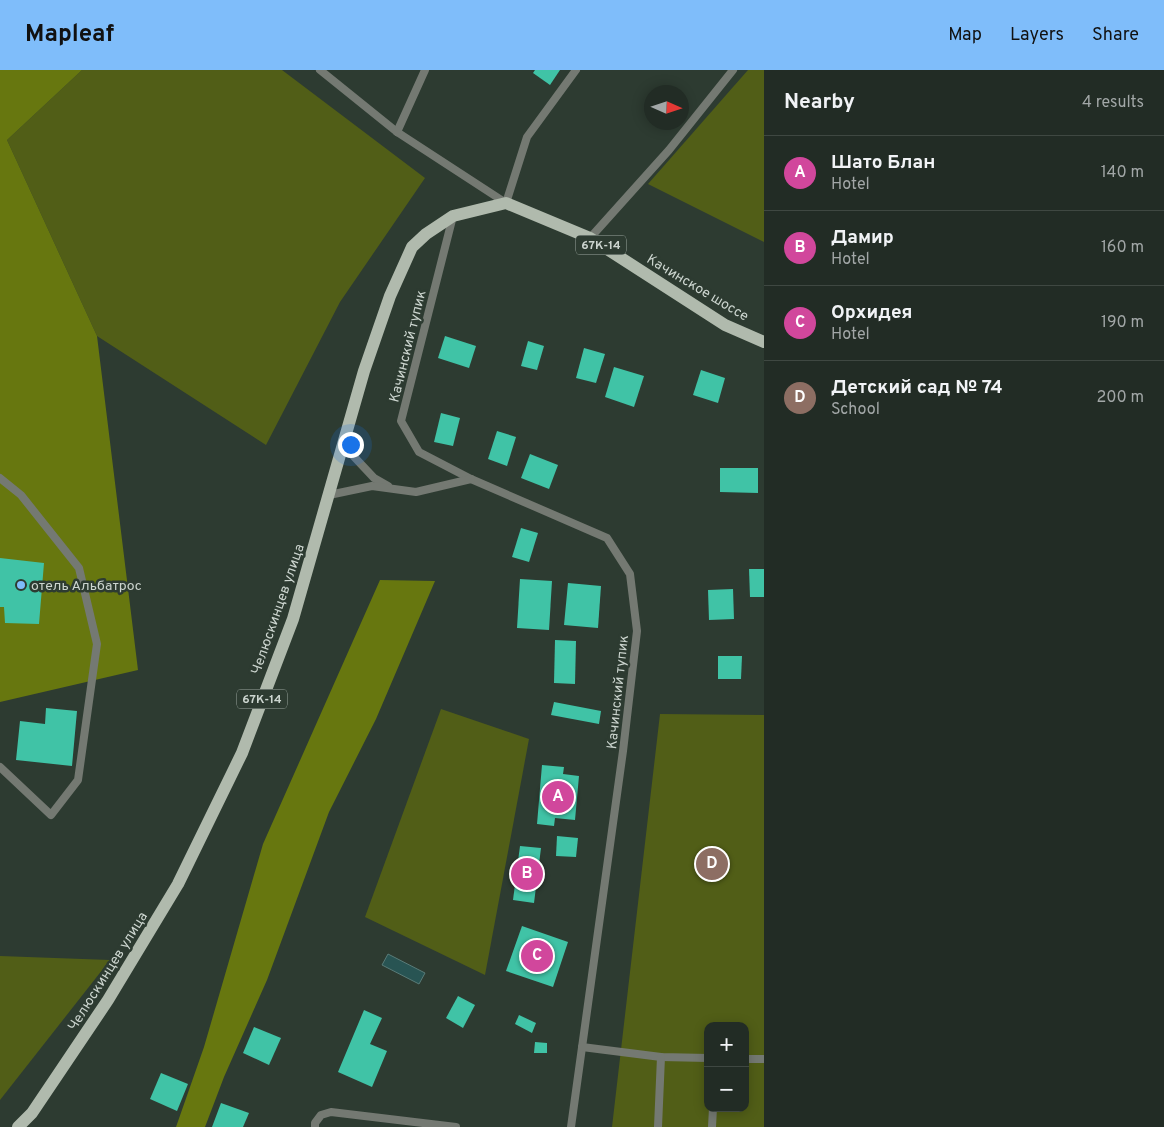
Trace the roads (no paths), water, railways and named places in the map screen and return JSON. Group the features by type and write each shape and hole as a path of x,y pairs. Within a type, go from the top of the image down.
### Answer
{"main road":[{"name":"67К-14","path":"453,216 506,203"},
{"name":"Качинское шоссе","path":"506,203 590,238 725,325 764,342"},
{"name":"Челюскинцев улица","path":"18,1127 32,1113 108,1000 178,884 242,753 292,619 344,446 364,371 390,296 412,247 426,234 453,216"}],"lane":[{"path":"320,70 397,132 506,203 528,137 576,70"},
{"path":"397,132 425,70"},
{"path":"590,238 669,150 733,70"},
{"name":"Качинский тупик","path":"453,216 401,421 419,452 471,479 607,538 630,574 637,631 623,751 571,1127"},
{"path":"344,446 374,478 392,488"},
{"path":"0,478 21,495 79,568 97,644 78,780 51,815 0,767"},
{"path":"329,495 372,486 416,492 471,479"},
{"path":"582,1047 661,1057 704,1058"},
{"path":"658,1127 661,1057"},
{"path":"749,1059 764,1058"},
{"path":"315,1127 315,1123 321,1115 331,1112 456,1127"},
{"path":"712,1127 713,1112"}],"water":[{"path":"388,954 425,973 419,984 382,965"}],"place":[{"name":"отель Альбатрос","path":"21,585"},
{"name":"Шато Блан","path":"558,797"},
{"name":"Детский сад № 74","path":"712,864"},
{"name":"Дамир","path":"527,874"},
{"name":"Орхидея","path":"537,956"}]}
